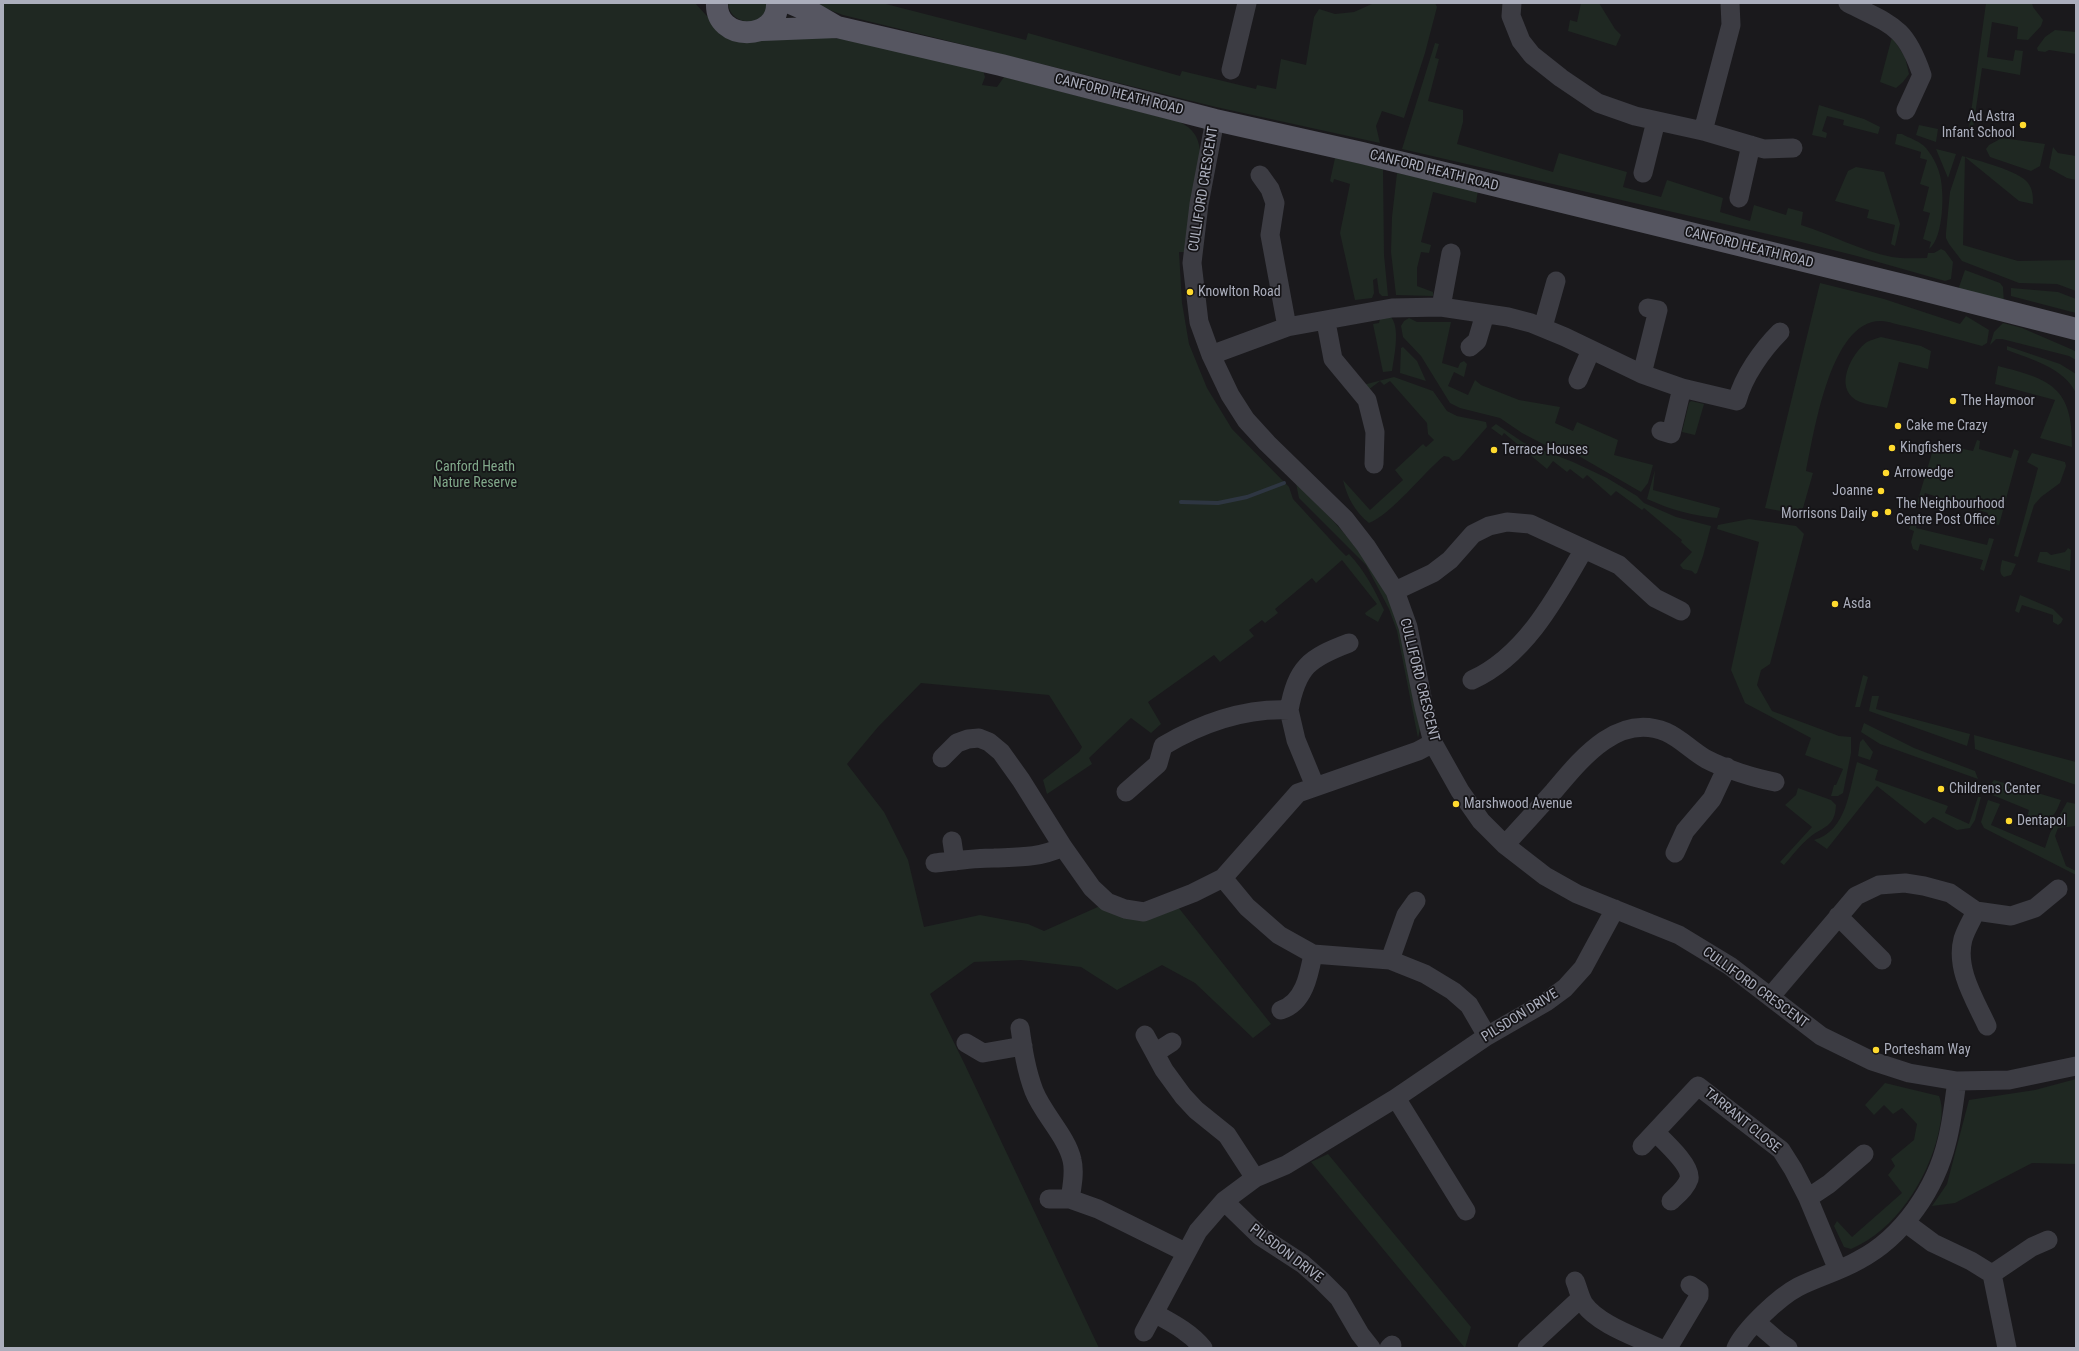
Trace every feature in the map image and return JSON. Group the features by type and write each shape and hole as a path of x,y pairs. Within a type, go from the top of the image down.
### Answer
{"main road":[{"path":"762,30 772,21 777,9 777,3"},
{"name":"CANFORD HEATH ROAD","path":"790,3 813,13 837,27"},
{"name":"CANFORD HEATH ROAD","path":"713,7 725,24 733,30 742,33 752,33 762,30 837,27 1001,64 1215,120 1410,164 2076,329"},
{"name":"CANFORD HEATH ROAD","path":"2031,317 2076,341"}],"street":[{"path":"1231,70 1247,3"},
{"path":"1512,3 1512,16 1521,41 1532,55 1598,103 1635,116 1703,131 1751,145 1773,150 1793,148"},
{"path":"1703,131 1731,25 1730,3"},
{"path":"1848,3 1889,23 1901,32 1914,52 1922,75 1906,110"},
{"name":"CULLIFORD CRESCENT","path":"1215,120 1199,204 1192,263 1199,322 1211,355 1230,395 1246,420 1267,443 1345,519 1366,546 1395,591 1408,627 1424,708 1434,743 1464,797 1481,821 1505,845 1558,883 1577,894 1679,935 1730,966 1771,996 1821,1036 1872,1061 1909,1073 1957,1081 2009,1080 2076,1066"},
{"path":"1643,173 1656,121"},
{"path":"1738,198 1751,145"},
{"path":"1260,175 1270,189 1275,203 1270,235 1287,328"},
{"path":"1441,307 1451,253"},
{"path":"1543,327 1556,281"},
{"path":"1211,355 1287,328 1326,322 1398,307 1441,307 1508,317 1543,327 1642,374 1682,388 1737,401 1753,367 1780,332"},
{"path":"1642,374 1658,310 1648,308"},
{"path":"1470,347 1477,341 1485,314"},
{"path":"1326,322 1332,359 1367,400 1375,432 1374,464"},
{"path":"1578,380 1591,350"},
{"path":"1661,431 1671,434 1682,388"},
{"path":"1395,591 1433,573 1450,560 1473,534 1489,526 1507,522 1530,524 1619,565 1655,598 1681,611"},
{"path":"1472,680 1489,673 1508,659 1558,596 1584,549"},
{"path":"1315,786 1296,740 1289,710 1292,692 1305,667 1327,652 1349,643"},
{"path":"1126,792 1158,764 1163,746 1185,734 1249,711 1268,709 1289,710"},
{"path":"1505,845 1588,753 1627,729 1640,727 1664,731 1674,736 1707,759 1755,778 1775,782"},
{"path":"942,758 956,743 968,738 979,738 989,742 1001,752 1031,795 1063,847 1092,888 1107,902 1125,909 1144,912 1193,893 1223,878 1298,793 1418,751 1434,743"},
{"path":"1675,852 1685,831 1712,799 1727,767"},
{"path":"952,840 955,861"},
{"path":"935,863 993,858 1023,858 1045,855 1063,847"},
{"path":"1223,878 1247,907 1279,935 1313,954 1390,960 1425,974 1453,990 1469,1005 1487,1036"},
{"path":"1771,996 1856,896 1879,885 1905,882 1950,893 1976,911 2011,916 2035,908 2058,890"},
{"path":"1390,960 1406,916 1416,902"},
{"name":"PILSDON DRIVE","path":"1144,1332 1185,1252 1198,1231 1224,1202 1255,1178 1286,1165 1396,1098 1487,1036 1546,1002 1577,976 1592,954 1615,909"},
{"path":"1976,911 1963,939 1961,962 1968,986 1987,1026"},
{"path":"1838,916 1882,960"},
{"path":"1281,1010 1290,1007 1301,992 1308,977 1313,954"},
{"path":"1020,1028 1027,1070 1034,1091 1044,1112 1068,1147 1072,1161 1070,1199"},
{"path":"1145,1035 1154,1053 1183,1096 1196,1110 1227,1136 1255,1178"},
{"path":"1154,1053 1172,1042"},
{"path":"966,1043 983,1053 1023,1046"},
{"name":"TARRANT CLOSE","path":"1642,1146 1702,1079 1781,1150 1808,1198 1838,1270"},
{"path":"1736,1348 1756,1322 1797,1288 1860,1260 1880,1247 1906,1223 1939,1168 1947,1141 1957,1081"},
{"path":"1396,1098 1466,1211"},
{"path":"1655,1132 1688,1169 1689,1178 1685,1186 1671,1201"},
{"path":"1808,1198 1837,1166 1864,1154"},
{"path":"1049,1199 1070,1199 1098,1209 1185,1252"},
{"name":"PILSDON DRIVE","path":"1224,1202 1260,1236 1304,1264 1321,1280 1339,1298 1360,1334 1371,1348"},
{"path":"1906,1223 1933,1244 1971,1261 1992,1274 2007,1348"},
{"path":"1992,1274 2032,1247 2048,1240"},
{"path":"1668,1348 1699,1296 1699,1291 1690,1285"},
{"path":"1527,1348 1578,1290 1592,1314 1603,1321 1659,1348"},
{"path":"1154,1313 1175,1325 1204,1348"},
{"path":"1756,1322 1788,1348"}],"green space":[{"name":"Canford Heath Nature Reserve","path":"3,3 695,3 716,26 860,41 983,70 985,77 982,85 997,87 1004,77 1180,122 1194,133 1200,150 1186,252 1179,252 1182,303 1189,344 1207,388 1232,429 1289,487 1293,499 1339,549 1346,556 1349,554 1355,560 1373,588 1384,610 1378,622 1365,613 1377,604 1342,560 1316,583 1312,578 1275,609 1278,613 1265,623 1262,620 1249,630 1254,636 1220,662 1214,655 1148,702 1161,724 1151,733 1131,718 1089,758 1092,764 1047,794 1043,780 1079,752 1082,747 1049,695 921,683 878,727 847,764 884,812 908,860 924,927 980,915 1028,924 1044,931 1100,906 1178,907 1271,1024 1253,1038 1195,983 1162,965 1117,990 1081,967 1021,960 974,962 930,994 1099,1348 3,1348"},
{"path":"728,3 768,3 766,11 761,17 748,21 735,17 730,11"},
{"path":"811,3 882,3 1026,40 1028,33 1180,76 1182,71 1256,89 1257,85 1276,89 1281,59 1306,65 1314,17 1319,9 1335,14 1354,12 1374,3 1435,3 1437,7 1425,53 1404,118 1382,111 1376,126 1380,143 1216,107 843,15"},
{"path":"1581,3 1599,3 1615,29 1621,35 1616,46 1568,31 1570,20 1577,22"},
{"path":"1986,3 2032,3 2033,7 2043,20 2041,26 2028,40 2017,39 2018,27 1992,22 1987,57 2013,61 2015,50 2023,51 2020,75 1982,68 1972,135 1968,134"},
{"path":"2055,30 2076,32 2076,54 2049,50 2045,52 2038,51 2037,48 2045,37"},
{"path":"1892,37 1905,57 1909,74 1896,88 1880,82"},
{"path":"1435,43 1439,44 1435,58 1439,59 1428,101 1463,110 1463,122 1457,144 1553,172 1559,153 1627,172 1623,187 1661,197 1667,180 1723,198 1720,212 1750,221 1754,205 1786,215 1788,208 1803,212 1801,225 1868,251 1892,257 1927,258 1928,253 1934,253 1941,249 1945,251 1953,262 1951,279 1945,281 1857,256 1789,239 1402,149"},
{"path":"1819,105 1864,119 1880,127 1878,134 1843,125 1844,120 1827,116 1822,131 1827,133 1826,138 1812,135"},
{"path":"1919,125 1938,129 1936,142 1916,135"},
{"path":"1897,134 1902,134 1924,146 1934,159 1939,172 1942,190 1942,213 1938,235 1929,249 1931,242 1923,239 1930,213 1923,211 1929,187 1920,184 1927,160 1920,158 1921,152 1895,144"},
{"path":"2002,138 2045,144 2040,166 2031,171 1990,157 1986,149 1989,145"},
{"path":"2053,147 2058,153 2076,156 2076,180 2067,178 2049,168"},
{"path":"1936,149 1956,154 1948,178"},
{"path":"1962,156 1997,166 2016,174 2028,183 2031,188 2033,201 2033,204 2019,201 1965,157 1963,245 2018,261 2076,260 2076,291 2057,284 2019,283 1962,261 1949,244 1946,238 1946,233 1950,192"},
{"path":"1335,158 1383,169 1384,255 1388,296 1382,296 1379,293 1377,278 1373,280 1374,293 1372,298 1355,300 1340,233 1350,184 1334,179 1333,183 1330,181"},
{"path":"1856,167 1884,172 1900,224 1895,246 1891,244 1895,225 1867,218 1869,210 1835,201 1848,171"},
{"path":"1397,173 1478,190 1476,203 1433,192 1421,242 1431,245 1429,253 1421,252 1417,268 1417,286 1433,292 1433,296 1396,295 1391,252 1392,217"},
{"path":"1965,270 2000,283 2003,287 2004,303 1958,290"},
{"path":"1820,283 1884,299 1960,324 1966,316 1989,330 1987,343 1982,346 1881,321 1863,326 1849,339 1837,358 1827,382 1820,407 1806,471 1813,473 1801,515 1765,508"},
{"path":"2011,288 2058,292 2076,299 2076,313 2011,296"},
{"path":"1390,316 1395,327 1395,350 1392,371 1383,372 1373,324 1379,323 1380,319"},
{"path":"1409,318 1417,322 1451,322 1442,363 1458,368 1460,363 1464,361 1467,364 1464,377 1454,372 1448,386 1468,395 1475,380 1481,385 1519,400 1560,407 1555,423 1573,431 1577,422 1618,440 1614,455 1653,465 1648,483 1641,492 1577,455 1543,444 1522,433 1500,418 1460,408 1450,403 1421,356 1403,337 1401,326 1404,321"},
{"path":"2003,323 2022,328 2073,350 2076,352 2076,360 2069,356 2002,339 1996,339 1990,345 1994,332"},
{"path":"1881,337 1921,346 1931,351 1928,369 1899,362 1887,408 1855,400 1847,391 1846,383 1848,368 1856,353 1867,342"},
{"path":"2007,346 2060,364 2076,374 2076,393 2071,384 2064,377 2036,361 2007,350"},
{"path":"1403,347 1417,361 1426,381 1400,373 1401,348"},
{"path":"1998,366 2032,376 2055,389 2063,398 2068,411 2071,427 2072,447 2040,438 2055,400 1995,384"},
{"path":"1394,377 1433,391 1447,411 1457,416 1486,422 1487,427 1459,459 1453,461 1449,457 1444,456 1397,503 1369,523 1352,504 1343,480 1370,510 1403,480 1395,470 1423,444 1426,447 1434,440 1428,434 1427,423 1390,381 1384,385 1380,381 1368,390 1363,385"},
{"path":"1691,401 1704,404 1695,435 1682,432 1689,403"},
{"path":"1496,424 1524,443 1573,462 1607,478 1637,496 1644,503 1676,517 1711,526 1697,573 1695,574 1692,571 1683,569 1680,565 1692,552 1681,542 1682,540 1644,508 1642,510 1616,491 1611,496 1587,475 1583,479 1570,469 1567,472 1553,461 1547,469 1504,433 1502,436 1491,428"},
{"path":"1977,440 1980,441 1979,449 2011,458 2014,449 2019,451 1999,525 1986,522 1988,513 1925,493 1921,504 1917,503 1935,443 1973,451"},
{"path":"2032,453 2065,462 2066,466 2060,483 2041,497 2034,505 2018,557 2014,556 2038,468 2027,462"},
{"path":"1655,470 1653,490 1720,508 1717,518 1681,512 1647,499"},
{"path":"1296,483 1343,532 1358,550 1383,587 1400,630 1403,642 1420,729 1418,738 1397,631 1389,609 1366,565 1299,498"},
{"path":"1914,518 1918,518 1916,528 1987,545 1989,538 1994,539 1984,571 1980,569 1983,560 1920,544 1918,551 1913,549 1911,542 1914,531 1909,529"},
{"path":"1749,519 1796,526 1804,534 1770,664 1761,670 1757,685 1772,711 1839,736 1851,737 1851,753 1843,793 1838,796 1831,796 1834,785 1836,785 1843,769 1805,755 1811,738 1745,703 1731,670 1759,542 1717,529 1718,525"},
{"path":"2068,548 2071,550 2070,571 2037,562 2040,552 2047,552 2051,555 2065,552"},
{"path":"2002,560 2016,564 2011,575 2004,577 2001,574 2000,570"},
{"path":"2020,595 2053,609 2063,619 2061,623 2058,625 2053,622 2053,615 2022,605 2019,613 2015,611"},
{"path":"1863,675 1868,677 1860,707 1855,707"},
{"path":"1872,696 1879,696 1876,709 1970,734 1967,746 1869,711"},
{"path":"1864,723 1914,748 1975,771 1978,779 1880,744 1861,732"},
{"path":"1974,735 2076,762 2076,785 1975,749"},
{"path":"1863,739 1873,752 1870,760 1858,756 1860,742"},
{"path":"1857,762 1878,770 1875,780 1948,806 1945,813 1969,824 1978,797 1981,797 1975,820 1970,828 1957,830 1933,817 1925,824 1877,786 1827,849 1814,840 1825,835 1834,828 1840,819 1849,797"},
{"path":"1994,780 2061,800 2054,814 2041,824 2027,817 2029,810 1990,794 1991,784"},
{"path":"1798,788 1831,800 1836,805 1835,812 1831,822 1806,840 1784,865 1780,862 1812,827 1785,805 1796,795"},
{"path":"1988,800 2000,804 1991,825 2045,848 2050,833 2067,802 2076,804 2076,826 2058,828 2055,836 2066,866 2076,871 2076,875 1984,828 1981,822"},
{"path":"2076,1079 2076,1164 2032,1163 1955,1203 1932,1206 1947,1184 1969,1100 2035,1090"},
{"path":"1885,1083 1939,1096 1942,1110 1938,1135 1926,1169 1918,1186 1907,1202 1882,1230 1851,1249 1844,1247 1834,1226 1837,1221 1852,1237 1902,1193 1888,1175 1895,1166 1891,1159 1914,1140 1917,1124 1902,1108 1893,1114 1884,1105 1874,1115 1865,1105"},
{"path":"1328,1154 1471,1327 1465,1348 1311,1162"}],"waterway":[{"path":"1181,502 1218,503 1247,497 1284,483"}],"place":[{"name":"Ad Astra Infant School","path":"2023,125"},
{"name":"Knowlton Road","path":"1190,292"},
{"name":"The Haymoor","path":"1953,401"},
{"name":"Cake me Crazy","path":"1898,426"},
{"name":"Kingfishers","path":"1892,448"},
{"name":"Terrace Houses","path":"1494,450"},
{"name":"Arrowedge","path":"1886,473"},
{"name":"Joanne","path":"1881,491"},
{"name":"The Neighbourhood Centre Post Office","path":"1888,512"},
{"name":"Morrisons Daily","path":"1875,514"},
{"name":"Asda","path":"1835,604"},
{"name":"Childrens Center","path":"1941,789"},
{"name":"Marshwood Avenue","path":"1456,804"},
{"name":"Dentapol","path":"2009,821"},
{"name":"Portesham Way","path":"1876,1050"}]}
